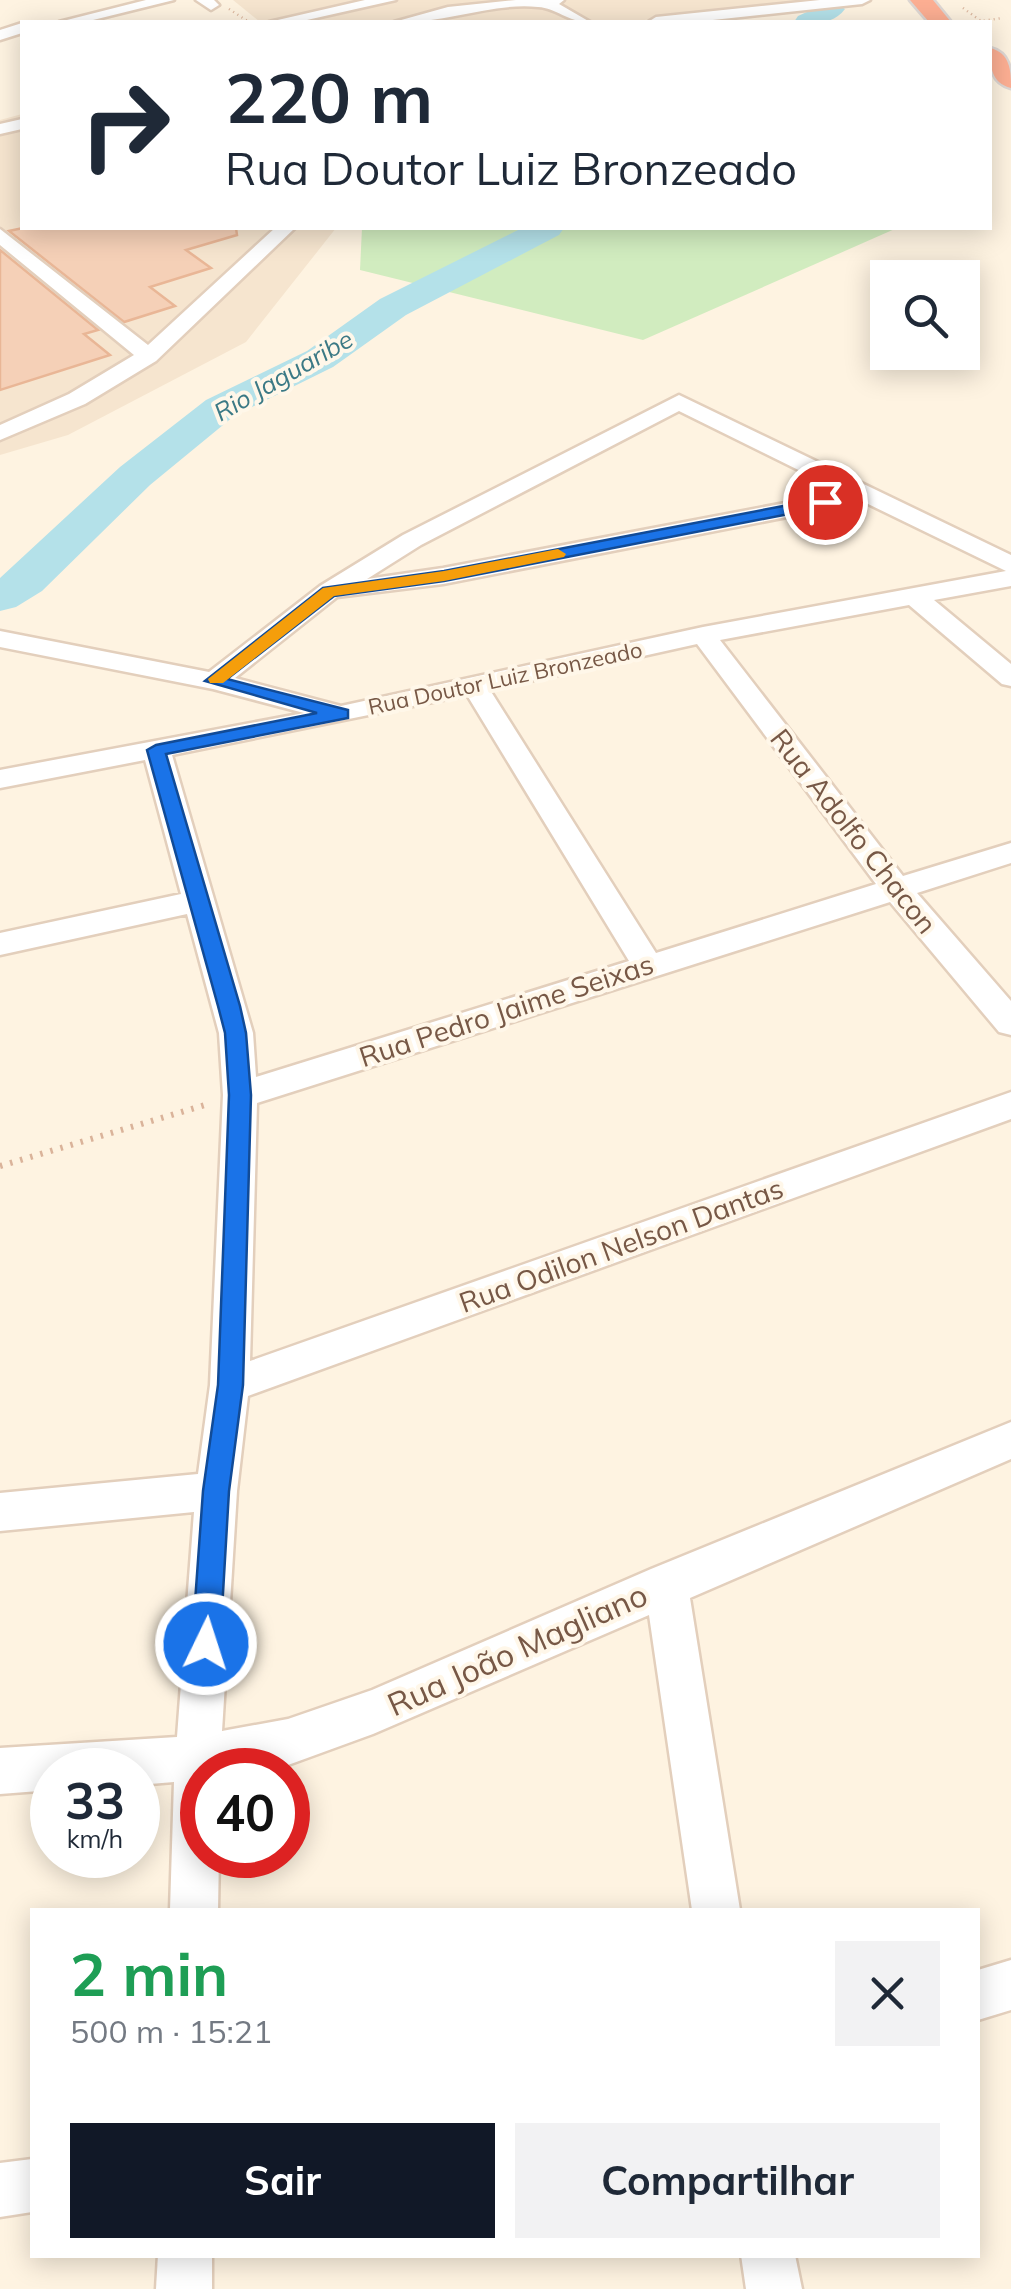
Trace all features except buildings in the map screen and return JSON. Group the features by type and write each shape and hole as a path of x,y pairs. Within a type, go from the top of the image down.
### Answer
{"highway":[{"path":"921,0 944,9"},
{"path":"992,57 1011,81"},
{"path":"992,84 1011,107"}],"street":[{"path":"77,20 166,0"},
{"path":"287,20 388,0"},
{"path":"421,0 448,12"},
{"path":"675,20 862,0"},
{"path":"411,20 546,1 579,20"},
{"path":"138,8 158,18"},
{"path":"4,225 148,356"},
{"path":"0,433 77,399 148,356 276,231"},
{"path":"214,681 329,591 412,540 679,402 1011,565"},
{"path":"329,591 444,576 863,495"},
{"name":"Rua Doutor Luiz Bronzeado","path":"0,779 342,714 703,635 1011,578"},
{"path":"915,597 1011,678"},
{"name":"Rua Adolfo Chacon","path":"703,635 896,889 1011,1022"},
{"path":"0,640 214,681 342,714"},
{"path":"474,685 647,965"},
{"path":"156,750 236,1033 240,1095 230,1385 216,1491 199,1748"},
{"name":"Rua Pedro Jaime Seixas","path":"240,1095 1011,853"},
{"path":"0,944 199,901"},
{"name":"Rua Odilon Nelson Dantas","path":"230,1385 1011,1105"},
{"name":"Rua João Magliano","path":"254,1748 288,1742 373,1712 1011,1440"},
{"path":"0,1512 216,1491"},
{"path":"666,1584 716,1908"},
{"name":"Rua João Magliano","path":"0,1771 180,1759"},
{"path":"194,1908 195,1878"},
{"path":"980,1994 1011,1986"},
{"path":"0,2190 30,2186"},
{"path":"184,2289 185,2258"},
{"path":"769,2258 774,2289"}],"path":[{"path":"944,9 956,3 982,20 1007,17"},
{"path":"0,1166 240,1095"}],"shaded area":[{"path":"233,0 817,0 644,20 258,20"},
{"path":"20,115 20,230 334,230 246,342 68,435 0,455 0,120"}],"green space":[{"path":"362,230 892,230 643,340 360,270"}],"waterway":[{"name":"Rio Jaguaribe","path":"812,20 831,9"},
{"name":"Rio Jaguaribe","path":"0,597 26,581 135,476 220,408 320,359 393,307 543,230"}],"slow traffic":[{"path":"217,679 329,591 444,576 558,554"}],"route":[{"path":"206,1644 216,1491 230,1385 240,1095 236,1033 156,750 342,714 214,681 329,591 444,576 825,502"}]}
